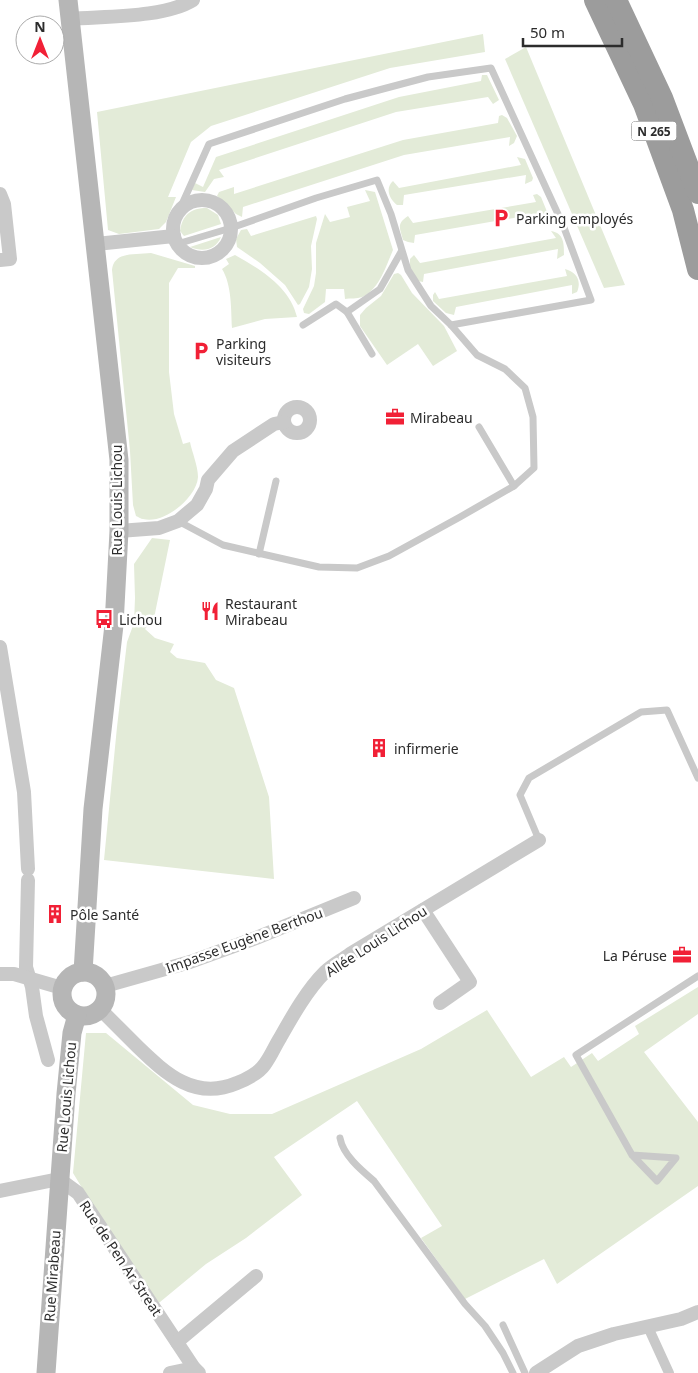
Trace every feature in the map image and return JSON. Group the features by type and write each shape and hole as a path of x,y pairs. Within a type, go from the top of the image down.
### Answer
{"highway":[{"name":"N 265","path":"594,0 644,104 683,210 698,269"},
{"name":"N 265","path":"616,0 662,98 698,193"}],"main road":[{"name":"Rue Louis Lichou","path":"68,0 96,244 109,386 119,460 119,531 116,555 114,625 92,829 83,972"},
{"path":"83,972 94,974 105,986 106,998 100,1009 93,1014 77,1015 71,1012 63,1001 62,988 73,974 83,972"},
{"name":"Rue Louis Lichou","path":"59,1179 72,1033 77,1015"},
{"name":"Rue Mirabeau","path":"46,1373 59,1179"}],"street":[{"path":"70,19 125,16 181,7 193,0"},
{"path":"0,194 4,204 10,259 0,260"},
{"path":"203,200 220,206 226,212 231,228 227,243 220,251 211,256 201,258 192,256 184,251 175,240 173,227 174,219 185,205 193,201 203,200"},
{"path":"96,244 175,240"},
{"path":"119,531 159,528 178,522 197,504 206,489 208,480 234,451 274,424 284,422"},
{"path":"0,647 24,792 28,874 26,967 36,1016 48,1060"},
{"name":"Allée Louis Lichou","path":"100,1009 160,1068 174,1079 187,1085 199,1087 229,1087 253,1075 265,1066 287,1025 314,984 326,970 539,840"},
{"name":"Impasse Eugène Berthou","path":"105,986 190,962 256,938 354,898"},
{"path":"423,910 470,982 440,1003"},
{"path":"0,974 14,974 62,988"},
{"path":"0,1191 59,1179"},
{"name":"Rue de Pen Ar Streat","path":"59,1179 78,1193 197,1370"},
{"path":"177,1342 256,1276"},
{"path":"536,1373 578,1346 614,1334 681,1320 698,1312"},
{"path":"648,1327 669,1373"},
{"path":"170,1373 197,1370"}],"lane":[{"path":"179,211 209,144 337,102 428,77 492,68 563,225 591,300 451,325"},
{"path":"175,240 231,228 316,198 377,180 391,214 408,270 431,306 478,355 505,369 526,388 533,418 534,468 514,486 460,517 389,556 357,568 319,567 223,545 178,522"},
{"path":"347,312 380,289 402,252"},
{"path":"303,325 336,304 347,312 372,354"},
{"path":"478,427 514,486"},
{"path":"259,554 276,481"},
{"path":"539,840 520,795 529,778 641,712 667,710 698,778"},
{"path":"632,1155 676,1158 657,1181 632,1155 576,1056 698,976"},
{"path":"340,1138 341,1144 360,1169 374,1181 465,1304 485,1326 503,1353 513,1373"},
{"path":"503,1325 525,1373"}],"green space":[{"path":"483,34 485,52 390,68 211,126 191,142 168,197 176,197 166,222 159,229 119,234 108,230 97,112"},
{"path":"526,47 625,285 604,288 505,59"},
{"path":"482,75 487,75 499,100 493,104 488,97 396,112 219,170 224,177 214,179 205,192 192,190 195,183 203,187 216,157 399,97 481,81"},
{"path":"502,115 507,118 517,136 514,143 509,146 510,137 404,155 243,207 242,217 236,214 217,196 219,192 234,187 234,194 403,140 498,123 499,116"},
{"path":"517,157 525,159 533,178 532,181 525,184 526,175 404,195 403,205 397,205 389,193 389,187 393,181 399,188 521,165"},
{"path":"365,190 375,192 393,250 381,277 368,294 360,298 345,299 344,289 326,289 325,302 309,314 304,313 303,309 314,286 316,243 325,214 330,222 350,217 347,207 370,201"},
{"path":"537,194 541,197 548,214 546,219 541,221 542,213 415,235 414,243 403,240 400,224 408,216 413,223 536,202 533,195"},
{"path":"207,208 218,215 221,224 184,236 180,231 185,217 196,209"},
{"path":"316,216 311,246 312,269 309,287 298,305 285,285 260,263 237,247 236,239 241,230 247,229 251,236"},
{"path":"551,231 559,234 563,243 564,255 557,259 558,249 424,274 423,282 418,281 410,268 410,259 414,255 420,263 556,238"},
{"path":"221,237 212,248 199,250 190,247"},
{"path":"151,253 195,266 195,268 178,268 169,283 169,372 174,414 183,444 190,442 198,477 192,493 186,501 169,514 151,520 136,516 133,505 130,451 112,270 114,264 121,257 132,254"},
{"path":"235,255 264,273 281,288 293,306 297,317 265,319 232,328 228,282 222,269 229,264 226,259"},
{"path":"565,269 575,274 578,280 577,292 572,294 572,285 456,307 454,315 446,313 433,301 435,292 439,299 567,276"},
{"path":"398,273 412,293 444,326 457,351 433,366 418,344 387,365 360,326 360,315 381,296 394,274"},
{"path":"152,538 170,540 154,618 145,629 155,638 174,644 170,652 177,658 205,663 216,680 234,688 269,797 274,879 104,860 127,642 134,623 134,564"},
{"path":"698,987 698,1014 644,1052 698,1122 698,1186 557,1284 544,1259 465,1299 421,1238 442,1226 357,1101 274,1157 302,1195 246,1238 206,1264 154,1307 73,1173 86,1033 106,1033 193,1105 230,1114 272,1114 421,1049 487,1010 531,1077 564,1057 571,1067 592,1053 598,1061 639,1034 635,1026"}],"place":[{"name":"Parking employés","path":"501,218"},
{"name":"Parking visiteurs","path":"201,351"},
{"name":"Mirabeau","path":"395,417"},
{"name":"Restaurant Mirabeau","path":"210,611"},
{"name":"Lichou","path":"104,619"},
{"name":"infirmerie","path":"379,748"},
{"name":"Pôle Santé","path":"55,914"},
{"name":"La Péruse","path":"682,955"}]}
